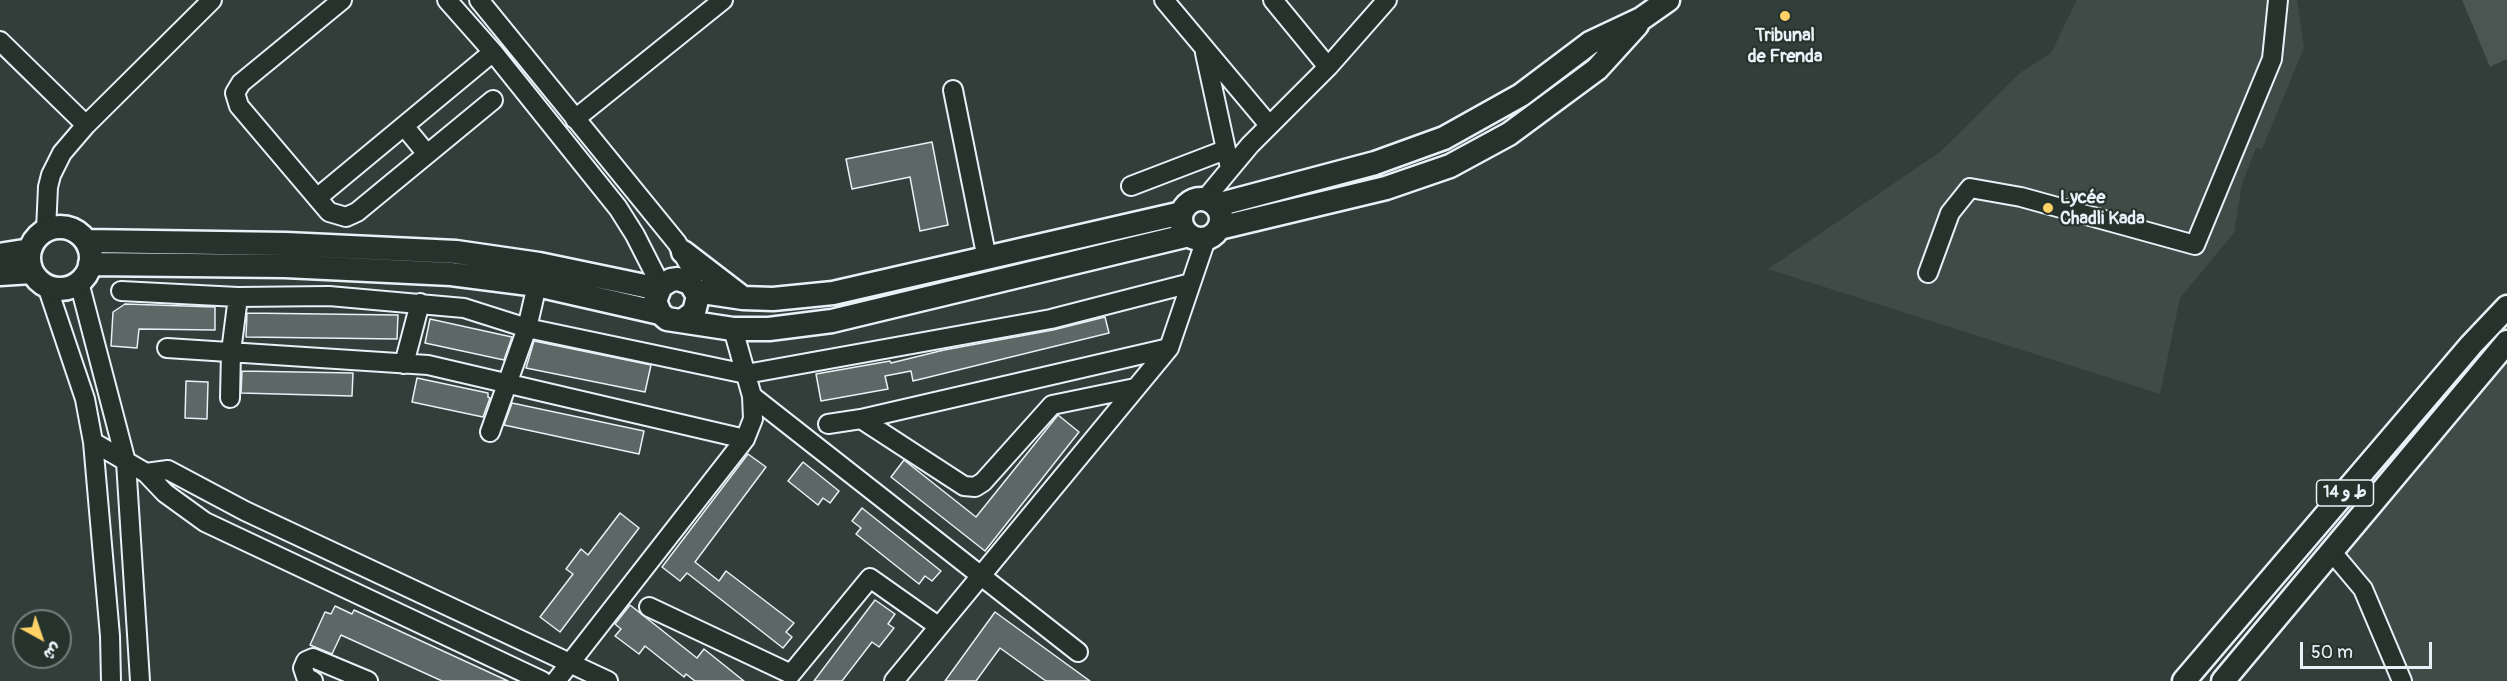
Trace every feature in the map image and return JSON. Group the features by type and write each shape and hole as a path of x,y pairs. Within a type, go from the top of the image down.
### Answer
{"main road":[{"path":"0,255 36,269 64,288 84,273 285,266 472,276 537,285 660,313 672,321 733,329 769,329 832,321 1205,234 1421,177 1461,160 1509,134 1597,69 1641,20 1668,0"},
{"path":"1205,234 1182,225 1182,213 1188,203 1193,200 1211,202 1376,164 1444,138 1521,95 1590,43 1641,20"},
{"path":"1205,234 1222,216 1211,202"},
{"path":"695,290 743,298 782,299 833,293 1182,213"},
{"path":"36,269 39,235 46,230 68,228 81,235 90,252 84,273"},
{"path":"86,241 286,244 456,252 539,264 660,288"},
{"path":"683,252 711,276 743,298"},
{"path":"0,274 36,269"},
{"path":"660,313 656,301 660,288 666,282 678,279 690,283 695,290 698,302 694,312 682,321"},
{"name":"ط و 14","path":"2184,681 2463,354 2507,307"},
{"path":"2223,681 2507,342"}],"street":[{"path":"46,230 51,174 62,153 86,125 212,0"},
{"path":"342,0 241,83 235,93 239,106 334,215 346,217 352,215 493,100"},
{"path":"447,0 618,208 635,235 660,288"},
{"path":"478,0 683,252 695,290"},
{"path":"575,119 723,0"},
{"path":"1164,0 1204,51 1269,125"},
{"path":"1273,0 1328,67"},
{"path":"1928,273 1950,213 1970,188 2021,197 2195,245 2272,59 2278,0"},
{"path":"1211,202 1230,168 1269,125 1328,67 1382,2"},
{"path":"0,41 86,125"},
{"path":"1204,51 1230,168"},
{"path":"317,198 492,52"},
{"path":"953,90 987,259"},
{"path":"404,126 427,154"},
{"path":"1131,186 1225,150"},
{"path":"894,681 1169,348 1205,234"},
{"path":"36,269 85,399 93,442 110,636 111,681"},
{"path":"84,273 126,462 140,681"},
{"path":"121,291 238,297 329,296 464,308 527,328 746,374 1050,319 1191,283"},
{"path":"490,432 527,328 537,285"},
{"path":"230,398 231,352 238,297"},
{"path":"404,364 420,303"},
{"path":"556,681 745,439 753,419 752,396 733,329"},
{"path":"167,348 428,365 745,439"},
{"path":"828,424 861,419 1169,348"},
{"path":"861,419 964,486 975,487 983,482 1052,405 1135,388"},
{"path":"752,396 1078,652"},
{"path":"93,442 146,473 165,493 205,522 542,681"},
{"path":"146,473 168,470 244,511 609,681"},
{"path":"2331,551 2363,589 2402,681"},
{"path":"649,607 791,674 870,578 938,626"},
{"path":"313,681 306,676 303,668 306,661 313,658 369,681"}],"shaded area":[{"name":"Lycée Chadli Kada","path":"2077,0 2297,0 2304,48 2262,149 2256,148 2242,184 2234,233 2180,298 2160,394 1768,269 1940,152 2021,72 2051,53"},
{"path":"2462,0 2507,0 2507,59 2490,67"},
{"path":"2507,355 2507,681 2413,681 2391,627 2364,581 2342,550"}],"building":[{"path":"932,142 948,225 920,231 910,177 852,189 846,159"},
{"path":"125,304 215,307 215,330 139,329 137,348 111,346 113,312"},
{"path":"247,313 398,315 397,339 246,337"},
{"path":"1105,317 1109,333 913,381 911,371 885,376 888,389 821,401 816,374 890,361 891,363"},
{"path":"430,319 512,337 504,360 425,343"},
{"path":"534,341 651,365 645,392 526,368"},
{"path":"242,371 353,373 352,396 241,393"},
{"path":"417,378 488,393 490,398 483,417 412,402"},
{"path":"186,381 208,382 207,419 185,418"},
{"path":"512,403 644,431 639,454 504,425"},
{"path":"1058,415 1079,432 985,551 891,477 904,460 976,517"},
{"path":"748,454 766,467 695,562 719,581 726,571 794,623 786,632 792,637 783,648 687,573 680,581 662,567"},
{"path":"803,462 839,491 830,503 823,498 818,505 788,481"},
{"path":"862,508 941,571 932,581 925,576 919,584 856,534 861,528 852,521"},
{"path":"620,513 639,528 560,632 540,617 573,574 566,569 581,549 588,555"},
{"path":"875,600 895,614 888,624 894,628 879,647 872,642 842,681 814,681"},
{"path":"630,605 697,658 704,649 744,681 695,681 686,674 684,677 645,646 639,654 615,636 621,629 615,624"},
{"path":"335,606 352,614 354,610 508,681 442,681 341,635 332,654 310,645 325,612 331,614"},
{"path":"995,612 1090,681 1046,681 1000,648 976,681 945,681"}],"place":[{"name":"Tribunal de Frenda","path":"1785,16"},
{"name":"Lycée Chadli Kada","path":"2048,208"}]}
